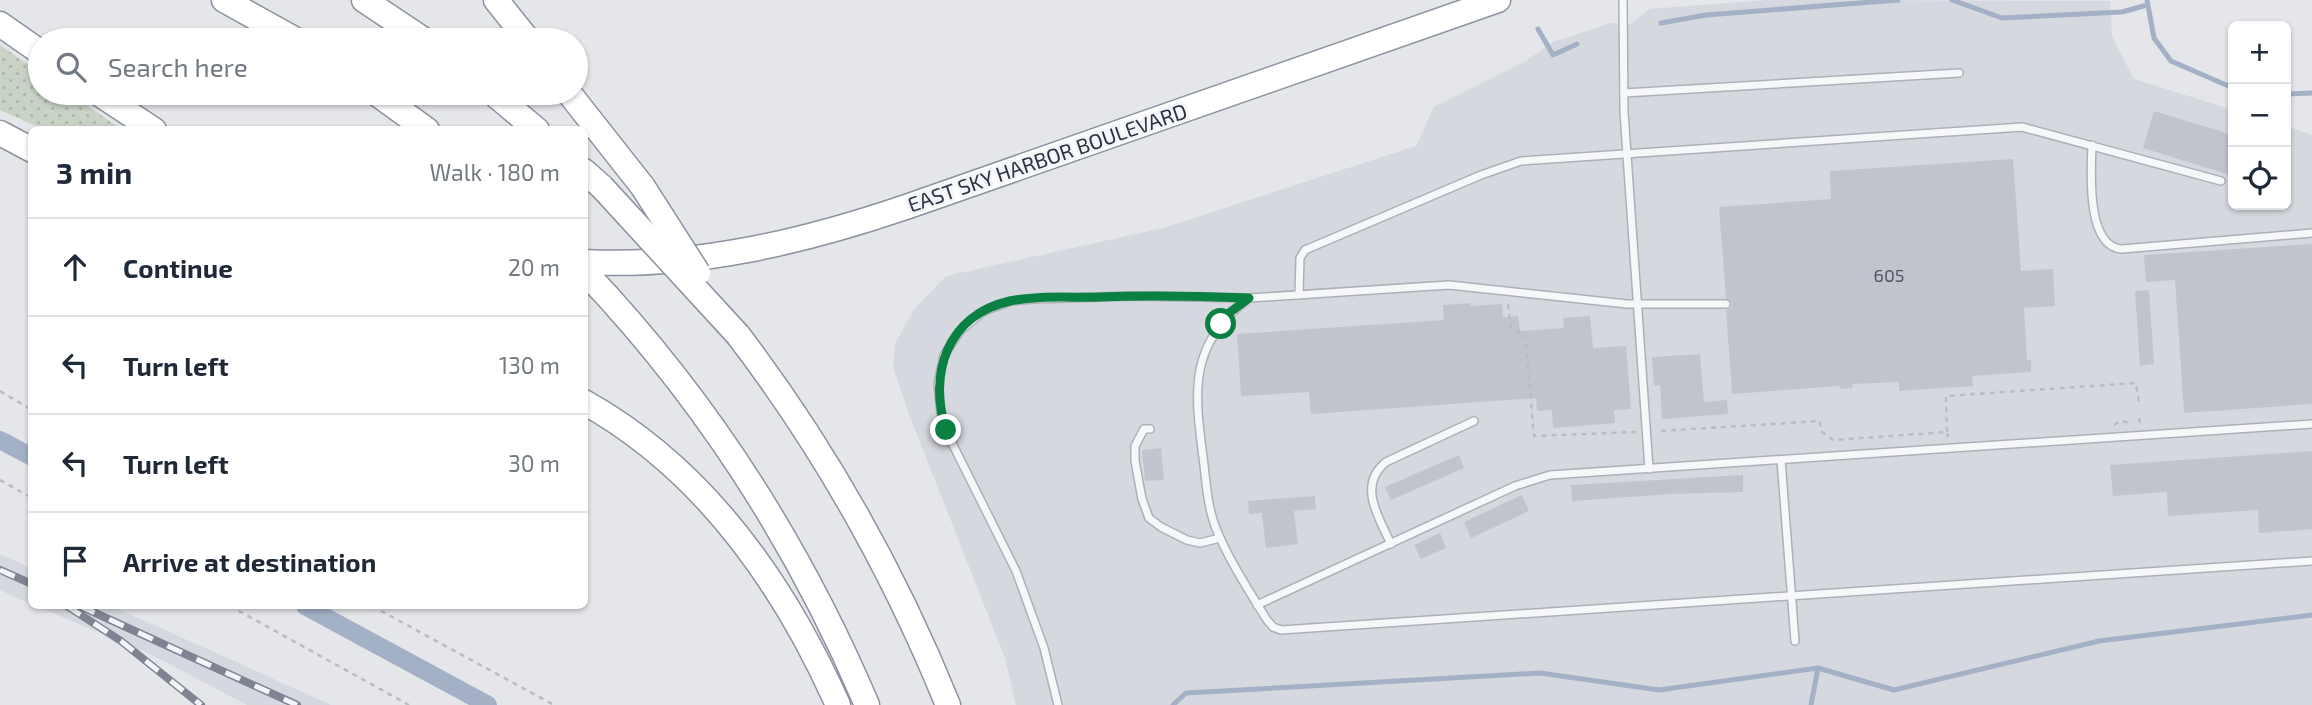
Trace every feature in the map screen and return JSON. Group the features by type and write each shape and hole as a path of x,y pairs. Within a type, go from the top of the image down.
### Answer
{"highway":[{"path":"224,0 274,28"},
{"path":"364,0 406,28"},
{"path":"496,0 518,28"},
{"name":"EAST SKY HARBOR BOULEVARD","path":"588,262 637,263 697,258 818,234 906,207 1498,0"},
{"path":"0,24 28,44"},
{"path":"116,105 148,126"},
{"path":"393,105 421,126"},
{"path":"507,105 532,126"},
{"path":"578,105 643,187 738,335 804,427 853,506 905,606 948,705"},
{"path":"0,117 28,128"},
{"path":"0,133 28,148"},
{"path":"593,179 738,335"},
{"path":"588,276 665,363 724,443 788,543 829,621 867,705"},
{"path":"588,405 634,434 668,461 715,506 757,559 784,601 838,705"}],"lane":[{"path":"1623,0 1626,153 1649,469"},
{"path":"1623,93 1958,73"},
{"path":"1299,295 1299,260 1303,252 1398,209 1515,162 2022,127 2221,181"},
{"path":"2092,145 2095,215 2099,232 2112,247 2122,249 2312,233"},
{"path":"1058,705 1040,636 1016,571 943,422 938,398 944,355 952,341 972,319 984,311 1011,301 1133,296 1249,298 1449,285 1636,304 1726,304"},
{"path":"1249,298 1229,313 1206,348 1198,377 1198,409 1210,506 1220,538 1269,624 1276,628 1286,630 2312,561"},
{"path":"1391,544 1372,502 1371,482 1378,468 1385,462 1474,421"},
{"path":"1258,605 1532,480 1571,472 2312,424"},
{"path":"1150,429 1144,429 1135,446 1137,479 1149,518 1187,540 1200,543 1220,538"},
{"path":"1781,460 1796,641"}],"path":[{"path":"1508,301 1511,329 1525,334 1534,436 1636,432"},
{"path":"1948,438 1945,396 2136,383 2139,403"},
{"path":"0,391 28,408"},
{"path":"2140,418 2140,426"},
{"path":"1661,430 1820,421 1821,431 1833,440 1947,432"},
{"path":"0,480 28,496"},
{"path":"235,609 409,705"},
{"path":"378,609 554,705"}],"shaded area":[{"path":"1765,0 2110,1 2112,36 2134,79 2228,108 2228,210 2291,210 2291,128 2312,135 2312,705 1016,705 1005,658 893,367 895,344 914,309 946,276 1163,228 1416,146 1434,107 1526,61 1553,42 1611,23 1630,24 1650,9"},
{"path":"0,45 28,65 28,105 86,105 117,126 35,126 0,110"},
{"path":"0,554 28,567 28,603 0,590"},
{"path":"43,609 119,609 331,705 247,705 148,653"}],"building":[{"path":"2154,111 2228,133 2228,174 2143,148"},
{"path":"2013,159 2021,271 2053,269 2055,306 2024,308 2027,360 2031,360 2031,372 1972,376 1973,386 1899,391 1899,382 1852,384 1853,388 1840,389 1839,386 1732,394 1726,310 1731,308 1732,303 1726,298 1719,207 1831,199 1830,171"},
{"path":"2312,244 2312,404 2184,413 2175,280 2146,282 2144,255"},
{"path":"2149,290 2154,364 2140,366 2135,291"},
{"path":"1470,303 1471,306 1502,304 1503,317 1518,316 1520,331 1564,328 1563,318 1590,316 1593,348 1626,346 1631,409 1614,410 1615,423 1553,428 1552,410 1537,411 1536,398 1311,414 1309,392 1241,396 1237,334 1444,320 1443,305"},
{"path":"1700,354 1704,402 1727,400 1728,414 1662,419 1660,385 1654,386 1652,357"},
{"path":"1161,448 1164,480 1145,481 1142,450"},
{"path":"2312,451 2312,529 2259,533 2258,510 2168,516 2167,492 2113,496 2110,465"},
{"path":"1459,455 1464,468 1391,500 1385,487"},
{"path":"1743,475 1743,492 1572,501 1571,485"},
{"path":"1522,495 1529,511 1471,538 1464,522"},
{"path":"1315,496 1316,509 1294,511 1298,544 1266,548 1262,513 1249,514 1248,501"},
{"path":"1440,533 1446,548 1421,559 1414,545"}],"waterway":[{"path":"1661,23 1706,15 1898,0"},
{"path":"1952,0 2002,18 2122,12 2147,5"},
{"path":"2147,0 2154,38 2171,61 2228,86"},
{"path":"1538,29 1553,55 1577,44"},
{"path":"2291,94 2312,93"},
{"path":"0,440 28,455"},
{"path":"311,609 488,705"},
{"path":"1173,705 1186,693 1540,673 1659,690 1818,668 1894,690 2099,641 2312,615"},
{"path":"1811,705 1818,668"}],"railway":[{"path":"0,570 28,582"},
{"path":"72,609 121,641 201,705"},
{"path":"87,609 297,705"}],"route":[{"path":"946,430 938,398 944,355 952,341 972,319 997,305 1034,299 1133,296 1249,298 1229,313 1221,324"}]}
